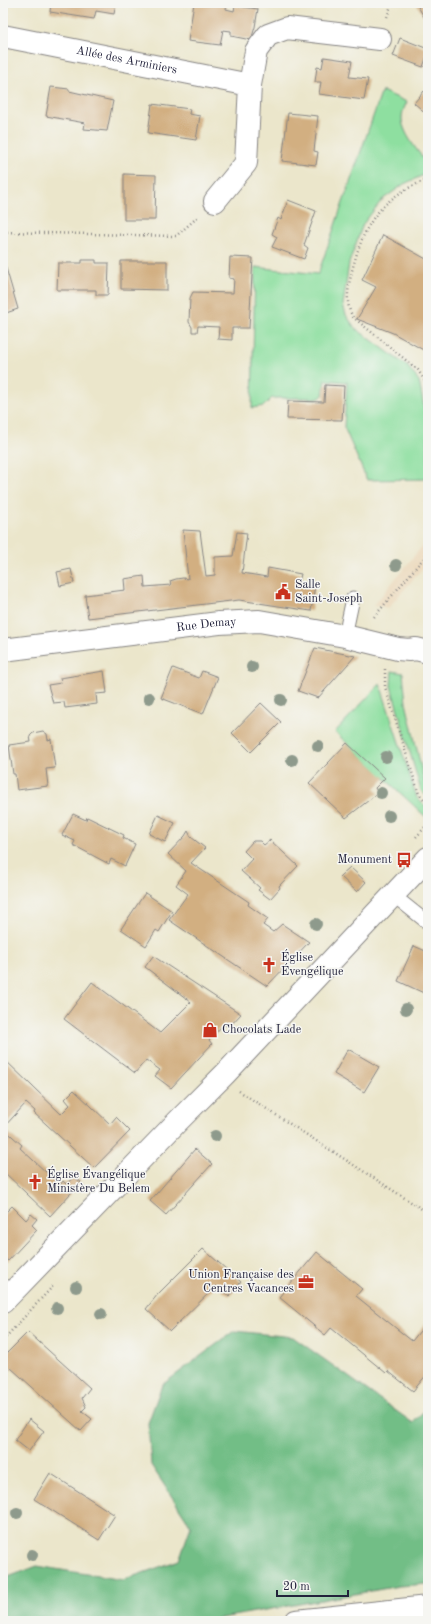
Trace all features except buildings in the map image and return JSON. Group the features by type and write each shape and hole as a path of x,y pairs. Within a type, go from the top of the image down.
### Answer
{"street":[{"path":"215,201 246,163 250,84 256,51 268,35 288,28 380,39"},
{"name":"Allée des Arminiers","path":"3,36 250,84"},
{"name":"Rue Demay","path":"3,650 219,623 259,620 418,651"},
{"name":"Rue Demay","path":"418,651 412,656 428,668"},
{"path":"3,1302 225,1074 428,858"},
{"path":"296,1621 428,1607"}],"lane":[{"path":"345,636 353,598"},
{"path":"393,895 428,923"}],"path":[{"path":"428,179 405,190 384,204 368,224 357,250 347,300 348,310 353,317 418,370 428,386"},
{"path":"3,232 176,236 215,201"},
{"path":"374,617 428,553"},
{"path":"386,666 385,687 419,794 428,803"},
{"path":"235,1089 428,1213"}],"shaded area":[{"path":"428,539 428,562 388,608 374,605"}],"green space":[{"path":"382,91 407,102 402,113 402,123 411,142 428,163 428,173 404,184 382,200 363,224 349,263 343,305 346,315 355,328 407,366 419,381 428,428 428,479 367,480 344,427 347,382 325,380 323,395 320,398 272,398 264,406 252,408 255,267 318,274"},
{"path":"392,671 403,673 406,703 425,784 428,790 428,797 421,791 391,686"},
{"path":"380,684 417,798 428,809 426,817 335,732"},
{"path":"234,1331 293,1337 413,1423 428,1406 428,1584 399,1586 205,1621 3,1621 3,1579 37,1566 123,1580 179,1560 191,1526 151,1465 148,1423 162,1385"}],"place":[{"name":"Salle Saint-Joseph","path":"283,592"},
{"name":"Monument","path":"404,860"},
{"name":"Église Évengélique","path":"269,965"},
{"name":"Chocolats Lade","path":"210,1030"},
{"name":"Église Évangélique Ministère Du Belem","path":"35,1182"},
{"name":"Union Française des Centres Vacances","path":"306,1282"}]}
